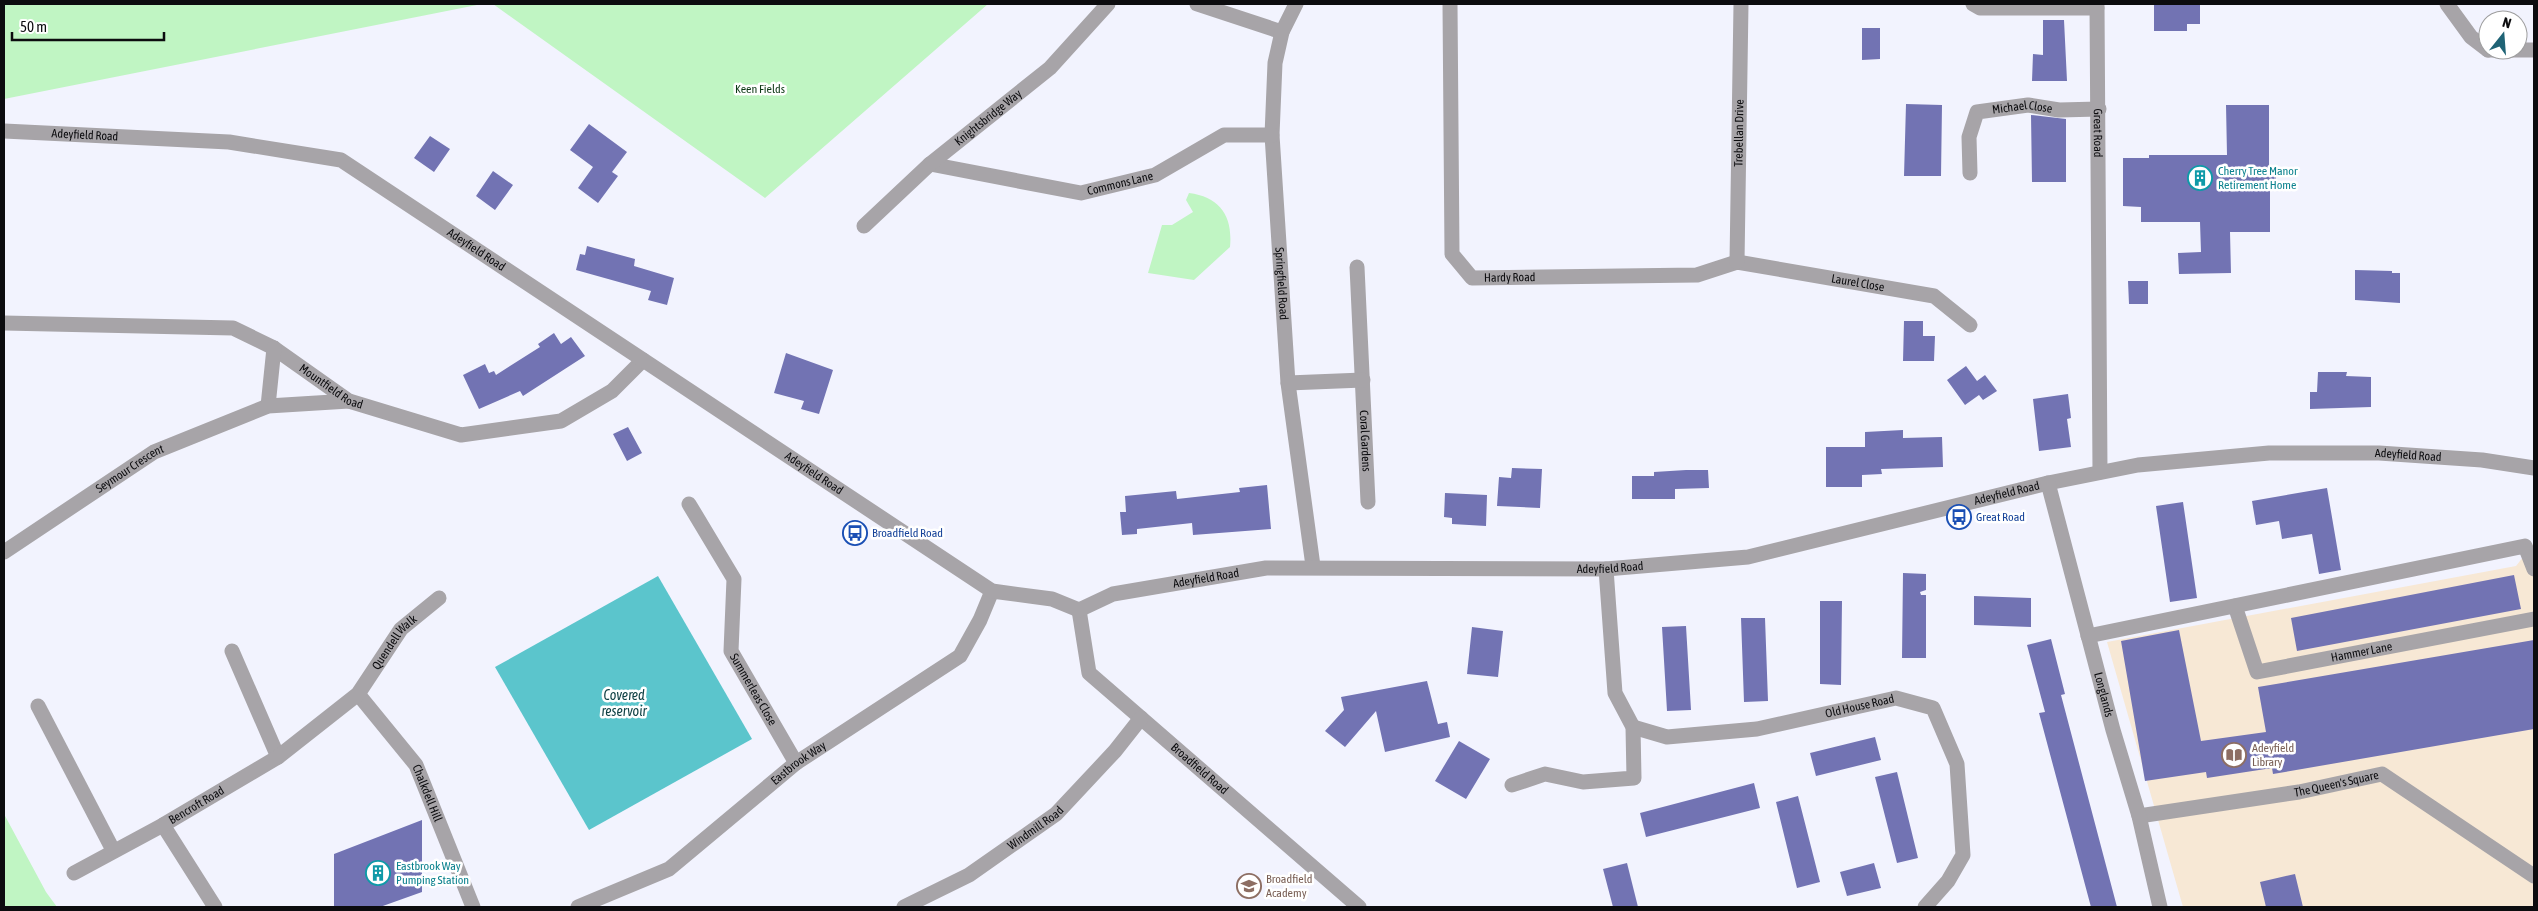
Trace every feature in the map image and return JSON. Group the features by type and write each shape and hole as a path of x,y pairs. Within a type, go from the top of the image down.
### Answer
{"street":[{"name":"Knightsbridge Way","path":"864,226 930,164 1050,68 1108,4"},
{"path":"1197,4 1282,32"},
{"name":"Springfield Road","path":"1296,4 1282,32 1275,63 1272,135 1288,383 1313,566"},
{"name":"Hardy Road","path":"1450,4 1452,254 1472,278 1697,275 1737,262"},
{"name":"Trebellan Drive","path":"1737,262 1741,4"},
{"path":"1973,4 1980,8 2097,6"},
{"path":"2446,4 2471,37 2478,42"},
{"name":"Great Road","path":"2097,6 2100,472"},
{"name":"Michael Close","path":"1970,173 1969,137 1977,112 2028,105 2059,110 2099,109"},
{"name":"Adeyfield Road","path":"4,131 229,142 341,160 992,591 1052,599 1079,610 1113,594 1266,568 1313,566 1606,569 1748,557 2048,483 2100,472 2138,465 2269,452 2380,453 2482,460 2534,468"},
{"name":"Commons Lane","path":"930,164 1081,193 1155,175 1224,135 1272,135"},
{"name":"Laurel Close","path":"1737,262 1934,296 1970,325"},
{"name":"Coral Gardens","path":"1357,267 1368,502"},
{"name":"Mountfield Road","path":"4,323 233,328 274,348 348,401 461,435 561,421 612,391 643,360"},
{"path":"268,406 274,348"},
{"path":"1288,383 1363,380"},
{"name":"Seymour Crescent","path":"4,552 154,452 268,406 348,401"},
{"name":"Longlands","path":"2048,483 2112,730 2139,816 2160,907"},
{"name":"Summerleas Close","path":"688,504 734,578 731,651 796,763"},
{"path":"2088,636 2526,546 2534,569"},
{"path":"1512,785 1545,774 1583,782 1634,778 1632,727 1614,693 1606,569"},
{"name":"Eastbrook Way","path":"578,907 669,869 796,763 960,656 980,620 992,591"},
{"name":"Quendell Walk","path":"358,694 401,629 438,598"},
{"name":"Hammer Lane","path":"2235,606 2257,672 2534,618"},
{"name":"Broadfield Road","path":"1079,610 1088,673 1360,907"},
{"path":"232,651 278,757"},
{"name":"Bencroft Road","path":"74,873 113,850 163,825 278,757 358,694"},
{"name":"Chalkdell Hill","path":"358,694 416,765 473,907"},
{"name":"Old House Road","path":"1632,727 1667,737 1757,728 1896,698 1933,708 1957,764 1963,855 1948,881 1925,907"},
{"path":"38,706 113,850"},
{"name":"Windmill Road","path":"904,907 969,875 1056,814 1115,751 1141,718"},
{"name":"The Queen's Square","path":"2139,816 2299,792 2382,774 2534,876"},
{"path":"163,825 215,907"}],"shaded area":[{"path":"2534,543 2534,907 2183,907 2107,642 2516,566"}],"green space":[{"path":"4,4 482,4 4,99"},
{"name":"Keen Fields","path":"493,4 988,4 765,198"},
{"path":"1189,193 1209,199 1222,210 1227,217 1229,226 1230,247 1194,280 1148,273 1162,225 1172,225 1193,212 1186,200"},
{"path":"4,814 46,892 57,907 4,907"}],"water":[{"name":"Covered reservoir","path":"658,576 752,739 589,830 495,667"}],"building":[{"path":"2154,4 2200,4 2200,24 2187,24 2187,31 2154,31"},
{"path":"2043,20 2064,20 2067,81 2032,81 2033,54 2043,55"},
{"path":"1862,28 1880,28 1880,59 1862,60"},
{"path":"1906,104 1942,105 1941,176 1904,176"},
{"name":"Cherry Tree Manor Retirement Home","path":"2226,105 2269,105 2269,166 2276,166 2276,190 2270,190 2270,232 2230,232 2231,273 2179,274 2178,253 2201,252 2200,222 2141,222 2141,207 2123,206 2123,158 2149,158 2149,155 2227,155"},
{"path":"2031,115 2066,119 2066,182 2032,182"},
{"path":"589,124 627,152 612,172 618,176 598,203 578,188 593,167 570,150"},
{"path":"430,136 450,149 434,172 414,158"},
{"path":"493,171 513,185 495,210 476,196"},
{"path":"587,246 635,259 634,266 674,278 667,305 648,300 651,291 576,270 580,254 585,255"},
{"path":"2355,270 2400,273 2400,303 2355,300"},
{"path":"2128,281 2148,281 2148,304 2129,304"},
{"path":"1904,321 1923,321 1923,336 1935,336 1934,361 1903,361"},
{"path":"554,333 561,344 571,337 585,356 523,396 520,391 479,409 463,375 485,364 489,373 494,371 496,375 540,347 538,344"},
{"path":"786,353 833,370 819,414 801,409 804,401 774,393"},
{"path":"1966,366 1977,381 1985,375 1997,391 1983,400 1979,395 1965,405 1947,380"},
{"path":"2318,372 2347,372 2346,376 2371,377 2371,407 2310,409 2310,392 2317,392"},
{"path":"2068,394 2071,418 2067,419 2071,447 2039,451 2033,399"},
{"path":"628,427 642,453 627,461 613,434"},
{"path":"1903,430 1903,438 1942,437 1943,467 1881,469 1882,474 1862,475 1862,487 1826,487 1826,447 1865,447 1865,432"},
{"path":"1512,468 1542,469 1540,508 1497,506 1499,477 1511,478"},
{"path":"1708,470 1709,488 1675,489 1675,499 1632,499 1632,476 1654,476 1654,472"},
{"path":"1267,485 1271,529 1193,535 1192,523 1137,529 1137,534 1122,535 1120,512 1126,512 1125,496 1176,491 1177,499 1240,492 1239,488"},
{"path":"2327,488 2341,570 2319,574 2312,534 2282,539 2279,521 2256,525 2252,501"},
{"path":"1445,493 1487,495 1486,526 1452,524 1452,518 1444,517"},
{"path":"2183,502 2197,598 2170,602 2156,506"},
{"path":"1903,573 1926,574 1926,590 1920,592 1921,595 1926,595 1926,658 1902,658"},
{"path":"2514,575 2521,609 2297,651 2291,618"},
{"path":"1974,596 2031,598 2031,627 1974,625"},
{"path":"1820,601 1842,601 1841,685 1820,684"},
{"path":"1741,618 1765,618 1768,701 1744,702"},
{"path":"1686,626 1691,710 1667,711 1662,627"},
{"path":"1472,627 1503,631 1498,677 1467,674"},
{"path":"2179,630 2201,741 2266,732 2258,687 2534,640 2534,729 2273,774 2272,768 2207,778 2206,772 2145,781 2121,641"},
{"path":"2051,639 2065,694 2061,695 2117,907 2091,907 2039,713 2045,712 2027,645"},
{"path":"1427,681 1438,724 1447,722 1450,737 1385,752 1376,711 1345,747 1325,731 1344,710 1341,697"},
{"path":"1875,737 1881,760 1816,776 1810,753"},
{"path":"1459,741 1490,759 1466,799 1435,781"},
{"path":"1897,772 1918,858 1897,863 1875,777"},
{"path":"1754,783 1760,808 1646,837 1640,813"},
{"path":"1798,796 1820,882 1797,888 1776,802"},
{"name":"Eastbrook Way Pumping Station","path":"422,820 422,892 380,907 334,907 334,854"},
{"path":"1627,863 1638,907 1613,907 1603,869"},
{"path":"1874,863 1881,888 1847,896 1840,872"},
{"path":"2295,874 2303,907 2266,907 2260,882"}],"place":[{"name":"Cherry Tree Manor Retirement Home","path":"2200,178"},
{"name":"Great Road","path":"1959,517"},
{"name":"Broadfield Road","path":"855,533"},
{"name":"Adeyfield Library","path":"2234,755"},
{"name":"Eastbrook Way Pumping Station","path":"378,873"},
{"name":"Broadfield Academy","path":"1249,886"}]}
